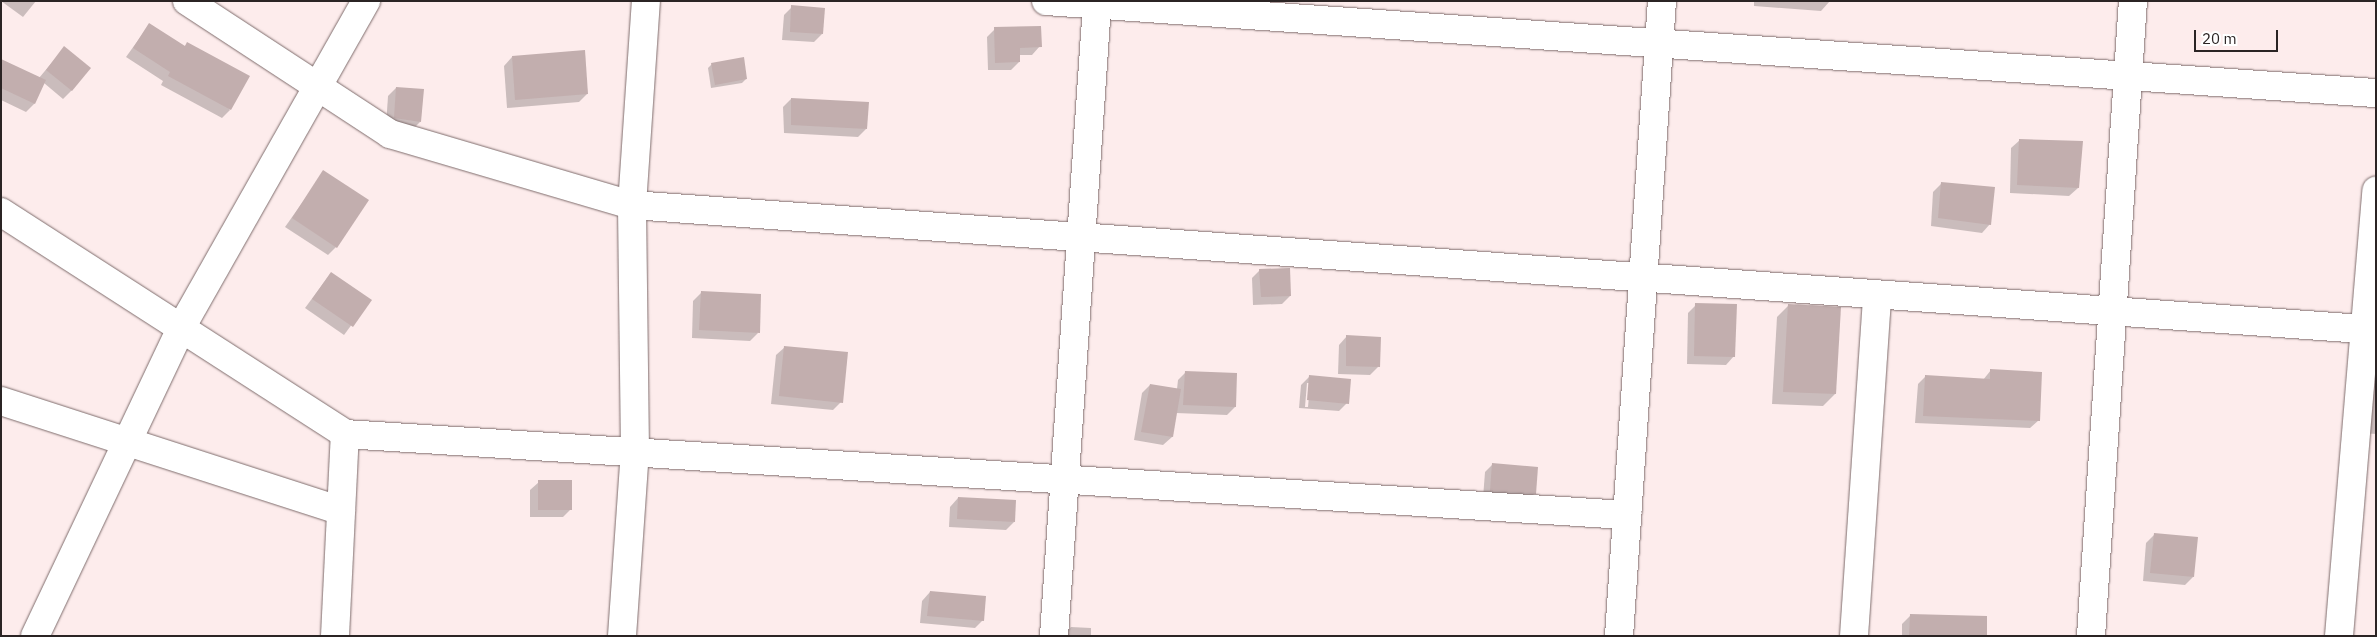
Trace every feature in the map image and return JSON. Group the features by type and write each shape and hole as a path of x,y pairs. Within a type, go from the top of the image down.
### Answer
{"street":[{"path":"187,1 390,134 632,205 2370,330"},
{"path":"35,636 181,328 319,88 366,1"},
{"path":"622,636 635,452 632,205 646,1"},
{"path":"1046,1 1097,5 1208,7 1660,44 2376,93"},
{"path":"1619,636 1662,1"},
{"path":"2091,636 2133,1"},
{"path":"1054,636 1097,5"},
{"path":"2339,636 2370,330 2376,191"},
{"path":"1,212 346,434 1627,515"},
{"path":"1854,636 1877,295"},
{"path":"1,401 342,511"},
{"path":"335,636 346,434"}],"building":[{"path":"791,5 825,8 823,34 790,32"},
{"path":"149,23 185,46 187,42 250,76 231,110 168,76 170,72 133,48"},
{"path":"1041,26 1042,47 1020,48 1020,62 995,63 994,27"},
{"path":"64,46 91,68 72,91 46,70"},
{"path":"585,50 588,94 515,100 512,56"},
{"path":"744,57 747,79 715,85 711,63"},
{"path":"1,59 46,80 35,104 1,88"},
{"path":"396,87 424,89 421,122 394,118"},
{"path":"791,98 869,102 867,129 791,125"},
{"path":"2019,139 2083,141 2079,188 2017,185"},
{"path":"323,170 369,200 337,248 292,218"},
{"path":"1941,182 1995,187 1991,225 1938,218"},
{"path":"1290,268 1291,296 1261,297 1259,269"},
{"path":"331,272 372,300 353,327 312,299"},
{"path":"701,291 761,294 760,333 699,330"},
{"path":"1695,303 1737,304 1735,357 1694,356"},
{"path":"1788,304 1841,307 1836,394 1783,392"},
{"path":"1346,335 1381,337 1380,367 1346,366"},
{"path":"784,346 848,352 843,403 779,396"},
{"path":"1990,369 2042,372 2040,421 1923,416 1925,375 1990,379"},
{"path":"1185,371 1237,373 1236,407 1183,405"},
{"path":"1309,375 1351,379 1349,404 1307,400"},
{"path":"1150,384 1181,389 1173,437 1141,432"},
{"path":"1492,463 1538,467 1536,494 1490,491"},
{"path":"538,480 572,480 572,510 538,510"},
{"path":"958,497 1016,500 1015,522 957,519"},
{"path":"2154,533 2198,537 2194,577 2150,573"},
{"path":"930,591 986,596 984,621 927,616"},
{"path":"1910,614 1987,616 1987,636 1909,636"}]}
